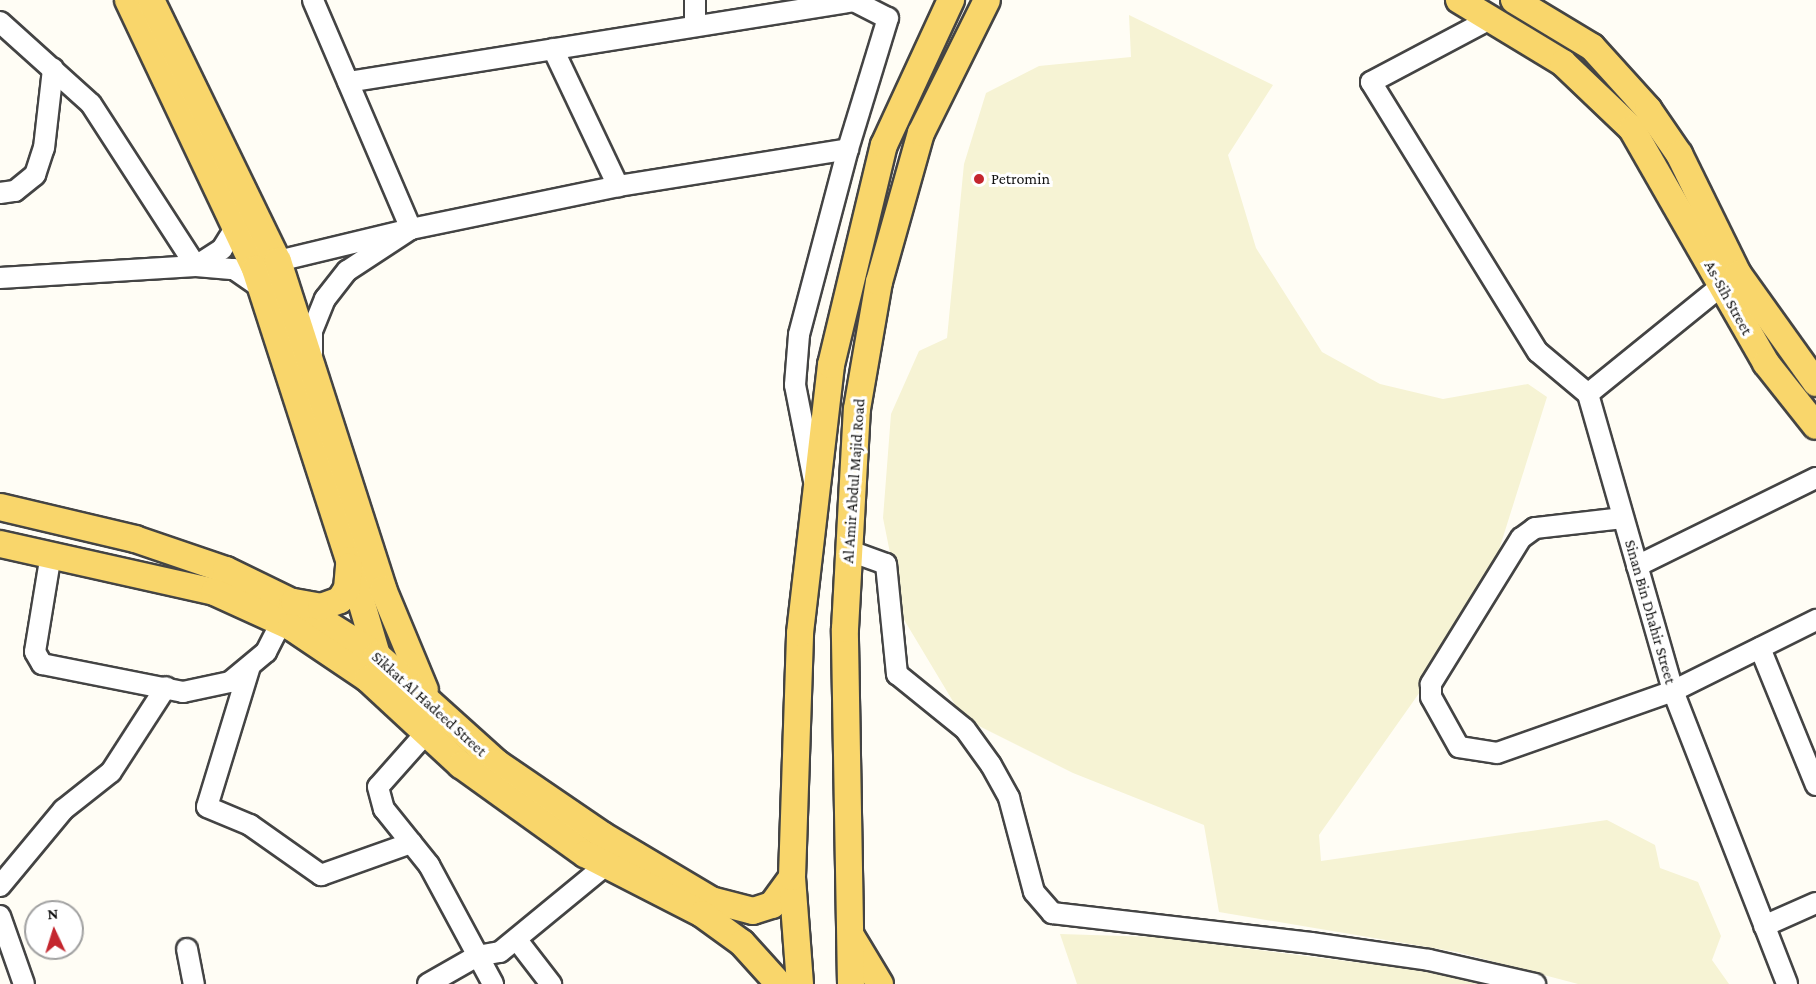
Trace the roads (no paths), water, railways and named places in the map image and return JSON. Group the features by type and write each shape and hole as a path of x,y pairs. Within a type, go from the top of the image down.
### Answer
{"main road":[{"path":"128,0 236,227 261,288 349,560 377,655 368,679"},
{"path":"151,0 278,261 383,589 432,704"},
{"name":"Al Amir Abdul Majid Road","path":"800,984 792,877 800,633 814,481 831,365 884,145 951,0"},
{"name":"Al Amir Abdul Majid Road","path":"851,984 848,931 847,550 857,409 887,250 921,133 987,0"},
{"name":"As-Sih Street","path":"1459,0 1563,63 1603,97 1653,161 1720,286 1766,363 1816,426"},
{"name":"As-Sih Street","path":"1514,0 1556,22 1616,69 1679,154 1738,274 1816,382"},
{"name":"Sikkat Al Hadeed Street","path":"0,507 135,539 226,570 286,612 368,679 461,765 606,865 702,914 742,943 779,984"},
{"name":"Sikkat Al Hadeed Street","path":"0,544 214,592 286,612 377,655 496,763 602,835 711,900 753,910 772,906 792,877"},
{"path":"286,612 321,607 340,600 347,589 349,560"},
{"path":"848,931 880,984"}],"street":[{"path":"313,0 411,229"},
{"path":"694,26 695,0"},
{"path":"348,82 854,0 892,9 848,148 799,334 795,385 814,481"},
{"path":"1492,18 1371,82 1538,352 1588,394 1720,286"},
{"path":"0,22 91,104 196,266"},
{"path":"553,49 618,186"},
{"path":"0,193 15,191 35,175 44,148 53,69"},
{"path":"278,261 411,229 618,186 848,148"},
{"path":"196,266 222,249 236,227"},
{"path":"313,371 312,331 325,299 346,271 411,229"},
{"path":"0,278 196,266 234,269 261,288"},
{"name":"Sinan Bin Dhahir Street","path":"1588,394 1673,692 1787,984"},
{"path":"1637,566 1816,478"},
{"path":"1623,518 1534,528 1521,538 1431,684 1431,697 1459,747 1479,754 1497,753 1673,692 1816,620"},
{"path":"847,550 886,564 897,674 964,729 991,765 1008,798 1034,892 1052,914 1323,944 1535,984"},
{"path":"51,554 35,652 42,664 183,692 230,682 266,652 286,612"},
{"path":"1760,648 1816,785"},
{"path":"250,666 207,807 250,825 321,876 411,843"},
{"path":"0,886 63,810 111,772 165,687"},
{"path":"426,733 378,787 384,809 411,843 493,984"},
{"path":"428,984 477,956 500,952 606,865"},
{"path":"1764,926 1816,903"},
{"path":"0,916 24,984"},
{"path":"517,940 550,984"},
{"path":"187,949 194,984"}],"place":[{"name":"Petromin","path":"979,179"}]}
